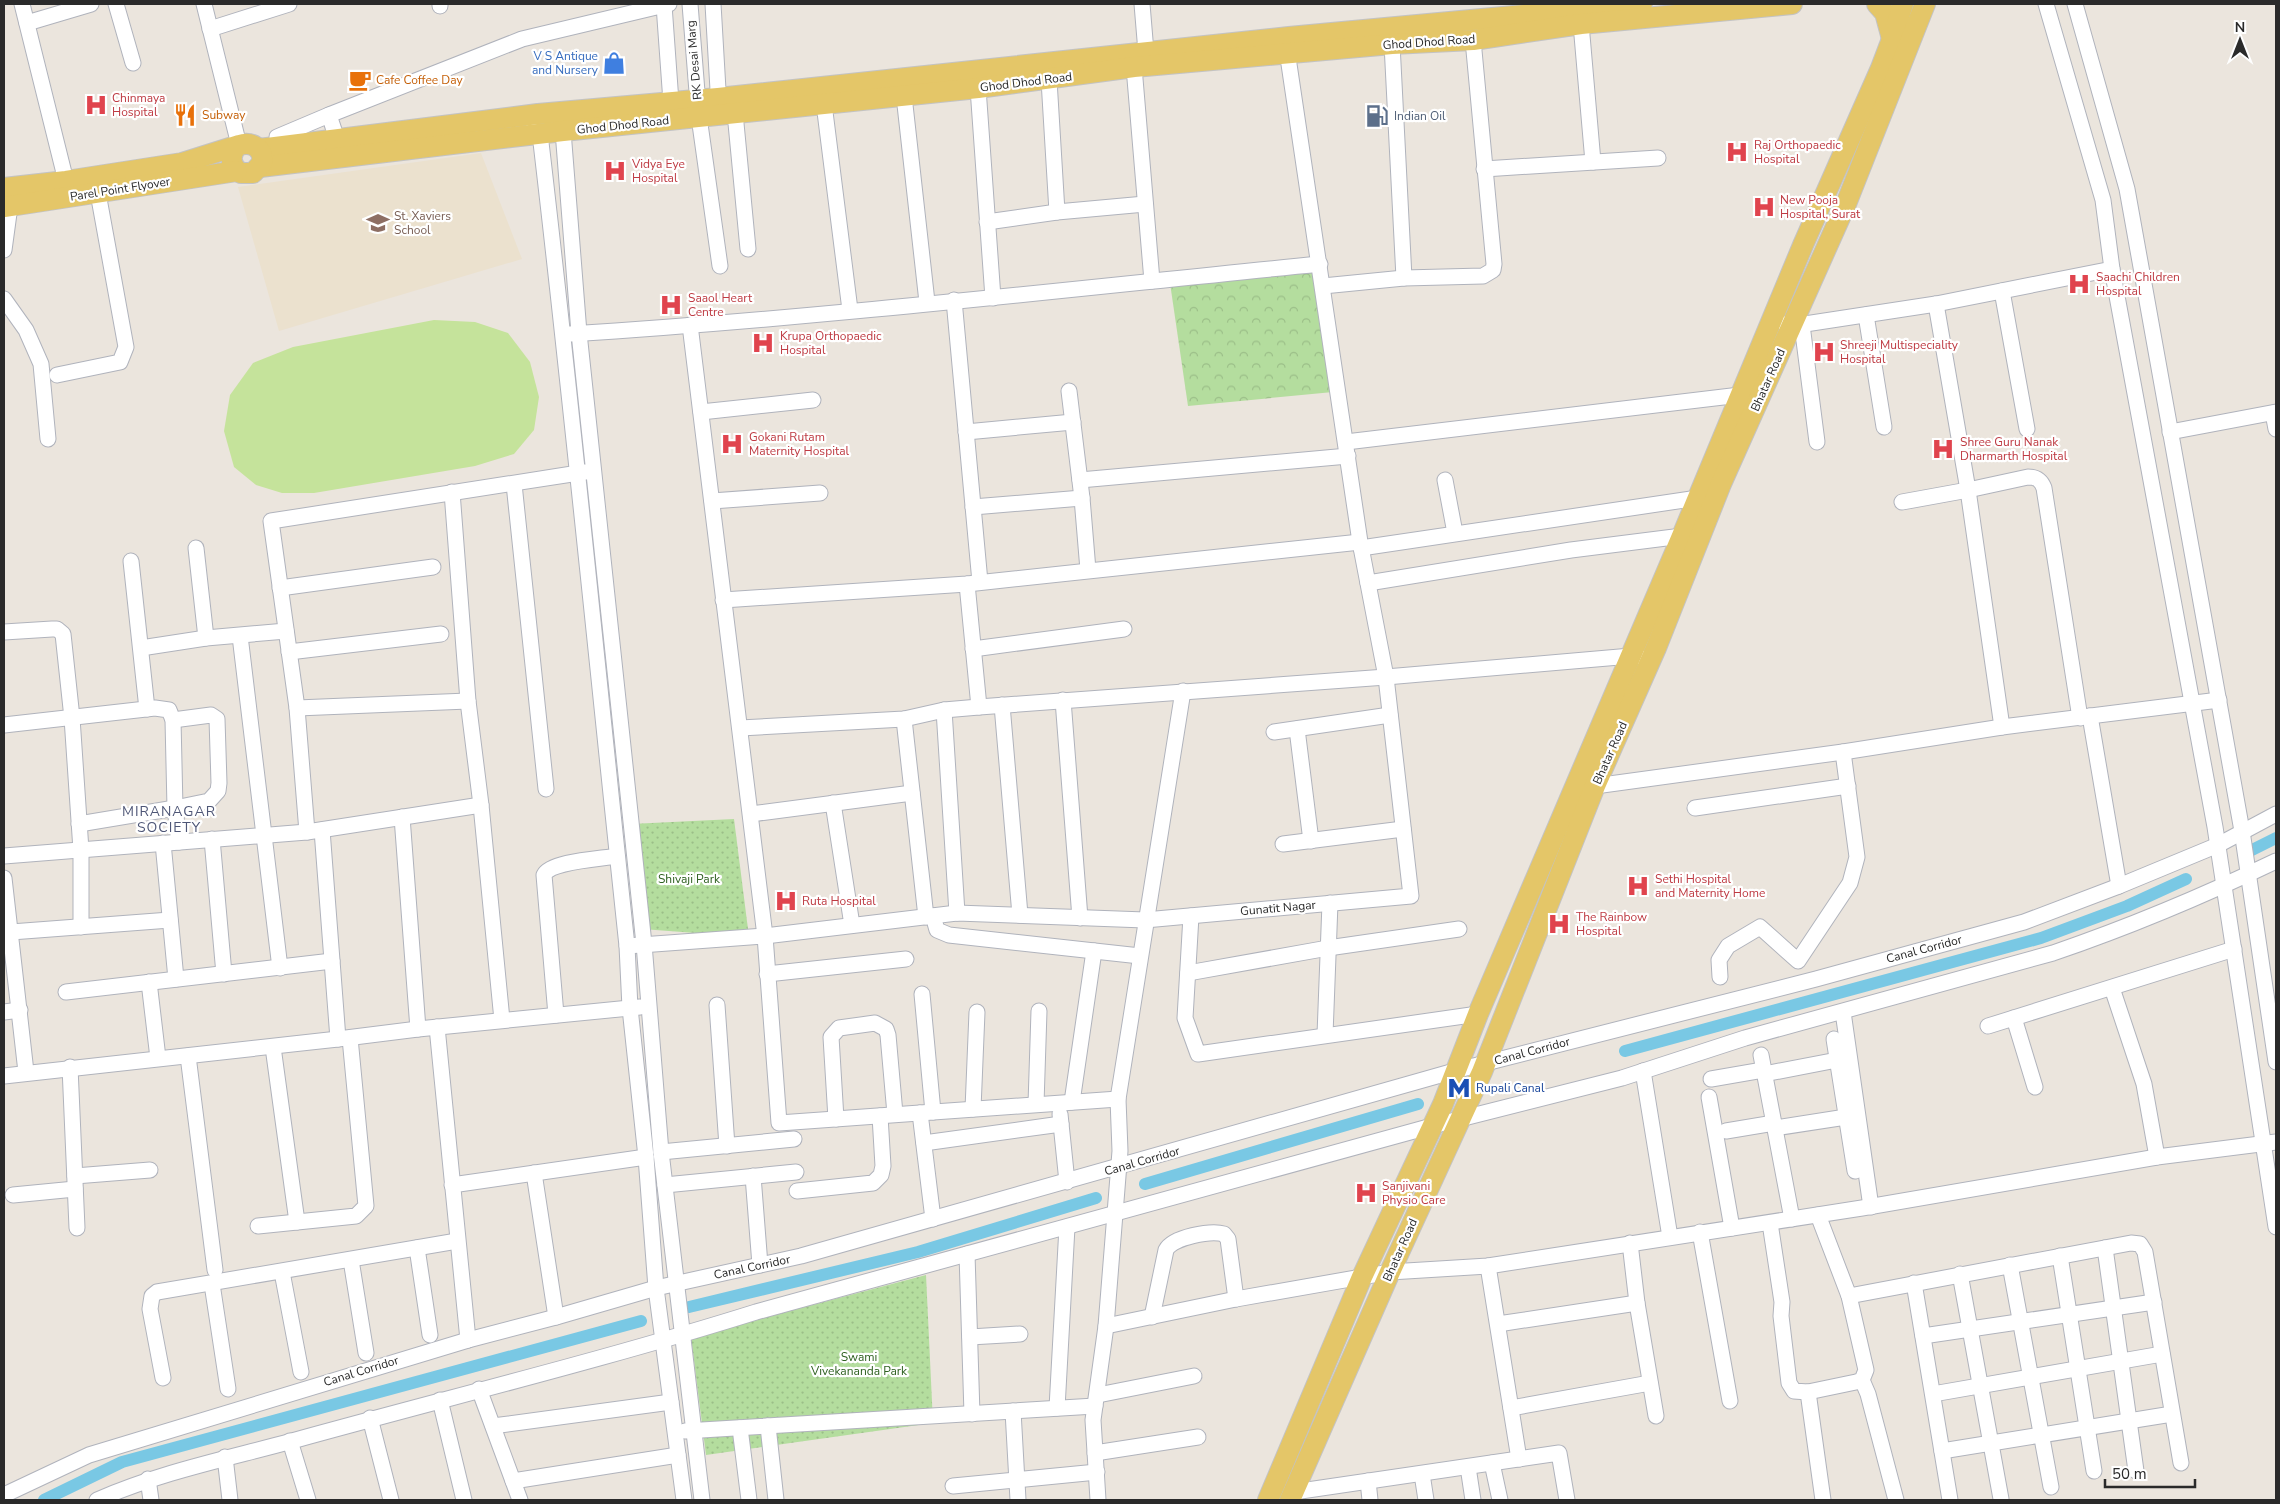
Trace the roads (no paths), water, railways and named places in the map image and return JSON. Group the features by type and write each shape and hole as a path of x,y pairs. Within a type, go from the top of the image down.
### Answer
{"main road":[{"path":"265,154 336,139 538,114 562,122 671,102 698,108 724,109 1146,52 1286,46 1642,4"},
{"name":"Ghod Dhod Road","path":"724,109 824,104 978,88 1049,80 1286,46 1473,40 1582,24 1792,4"},
{"path":"1877,4 1902,37"},
{"path":"1902,37 1903,4"},
{"name":"Bhatar Road","path":"1292,1496 1390,1272 1486,1063 1596,786 1651,659 1721,484 1797,326 1846,204 1902,37 1925,4"},
{"path":"1268,1500 1362,1277 1458,1070 1478,1014 1682,536 1772,319 1902,37 1938,4"},
{"name":"Ghod Dhod Road","path":"239,145 250,143 265,154 540,134 562,122 698,108"},
{"path":"6,200 66,181 182,163 239,145"},
{"path":"237,171 233,167 231,157 232,152 239,145"},
{"name":"Ghod Dhod Road","path":"237,171 249,174 265,154"},
{"name":"Parel Point Flyover","path":"6,200 98,192 237,171"}],"street":[{"path":"22,4 66,181"},
{"path":"27,23 91,4"},
{"path":"116,4 133,63"},
{"path":"204,4 239,145"},
{"path":"210,28 289,4"},
{"path":"265,154 277,137 522,39 667,4 671,102"},
{"name":"RK Desai Marg","path":"690,4 698,108 720,266"},
{"path":"712,4 724,109 748,249"},
{"path":"1142,4 1146,52"},
{"path":"2046,4 2104,200 2112,269 2218,845 2234,949 2269,1143 2276,1227"},
{"path":"2075,4 2127,189 2242,830 2248,875 2269,958 2276,1062"},
{"path":"1582,24 1593,162"},
{"path":"1323,286 1404,278 1483,276 1493,270 1494,264 1473,40"},
{"path":"1392,44 1404,278"},
{"path":"1283,844 1403,829 1386,677 1361,545 1286,46"},
{"path":"2065,68 2091,61"},
{"path":"1134,67 1152,281"},
{"path":"1049,80 1057,212"},
{"path":"978,88 993,298"},
{"path":"904,96 928,302"},
{"path":"824,104 850,310"},
{"path":"538,114 533,120 532,126 540,134 594,471 644,944 661,1152 702,1500"},
{"path":"329,115 336,139"},
{"path":"562,122 576,474 627,946 630,1008 646,1157 656,1288 684,1500"},
{"path":"1484,169 1658,158"},
{"path":"57,375 120,362 126,347 98,192"},
{"path":"4,250 6,200"},
{"path":"987,222 1057,212 1145,204"},
{"path":"571,334 690,325 928,302 993,298 1320,264"},
{"path":"1772,319 1797,326 1936,304 2112,269"},
{"path":"2002,291 2027,429"},
{"path":"4,299 26,330 41,364 48,439"},
{"path":"954,300 973,507 973,649 979,707"},
{"path":"1936,304 1968,490 2002,727"},
{"path":"1866,315 1884,427"},
{"path":"690,325 764,936 779,1123 1118,1098"},
{"path":"1797,326 1817,442"},
{"path":"2131,373 2159,366"},
{"path":"1069,390 1082,498 1088,570"},
{"path":"1080,480 1347,449 1740,395"},
{"path":"701,412 813,400"},
{"path":"2170,432 2275,413 2276,429"},
{"path":"966,432 1073,422"},
{"path":"258,1226 356,1216 366,1206 271,521 594,471"},
{"path":"1902,502 2028,477 2034,477 2041,481 2044,488 2085,717 2120,886"},
{"path":"1445,480 1455,533"},
{"path":"514,484 546,789"},
{"path":"452,492 468,701 481,805 502,1020"},
{"path":"712,502 820,493"},
{"path":"973,507 1082,498"},
{"path":"723,600 973,583 1088,570 1361,545 1698,498"},
{"path":"1368,583 1571,550 1682,536"},
{"path":"196,548 206,638"},
{"path":"131,561 148,709"},
{"path":"280,588 433,567"},
{"path":"4,632 52,628 61,631 64,641 72,718 81,850 81,927"},
{"path":"973,649 1124,629"},
{"path":"141,648 206,638 286,630"},
{"path":"289,652 441,634"},
{"path":"240,636 280,968"},
{"path":"740,728 904,719 944,710 1386,677 1631,656 1651,659"},
{"path":"1098,1500 1093,1420 1106,1326 1119,1168 1118,1098 1183,691"},
{"path":"1063,700 1080,918"},
{"path":"1596,786 1843,752 2002,727 2192,705 2218,700"},
{"path":"297,708 468,701"},
{"path":"1002,705 1020,915"},
{"path":"4,725 148,709 160,708 169,710 173,720 175,808 179,842"},
{"path":"944,710 957,913"},
{"path":"1274,732 1390,715"},
{"path":"79,824 209,801 218,791 218,723 215,716 173,720"},
{"path":"904,719 929,916 937,930 949,934 1140,956"},
{"path":"1297,729 1311,841"},
{"path":"1720,977 1719,960 1728,946 1760,927 1798,961 1850,883 1857,857 1843,752"},
{"path":"1695,808 1848,786"},
{"path":"750,814 912,793"},
{"path":"833,803 852,925"},
{"path":"4,856 314,831 481,805"},
{"name":"Canal Corridor","path":"4,1495 89,1455 468,1340 675,1283 801,1256 1119,1168 1458,1070 1816,979 2024,922 2120,886 2218,845 2242,830 2276,814"},
{"path":"402,817 418,1028"},
{"name":"Gunatit Nagar","path":"627,946 764,936 957,913 1145,920 1411,896 1403,829"},
{"path":"212,839 224,974"},
{"path":"163,844 176,980"},
{"path":"556,1015 544,875 546,870 556,866 617,856"},
{"path":"97,1500 148,1479 225,1457 682,1335 756,1312 1432,1126 1643,1071 1745,1038 2053,953 2101,937 2224,886 2276,861"},
{"path":"4,878 9,936 20,1010 26,1072"},
{"path":"1325,1035 1330,904"},
{"path":"1191,916 1185,1018 1198,1054 1478,1014"},
{"path":"9,936 81,927 170,920"},
{"path":"1188,973 1328,948 1459,929"},
{"path":"1988,1026 2234,949"},
{"path":"1067,1182 1061,1124 1094,951"},
{"path":"768,974 906,959"},
{"path":"66,992 332,961"},
{"path":"149,982 158,1058"},
{"path":"2112,988 2144,1084 2157,1157"},
{"path":"922,994 926,1112 924,1143 934,1219"},
{"path":"717,1005 727,1146"},
{"path":"4,1076 70,1067 344,1039 418,1028 649,1006"},
{"path":"4,1012 20,1010"},
{"path":"973,1109 976,1012"},
{"path":"1036,1104 1039,1012"},
{"path":"1843,1012 1866,1207"},
{"path":"2014,1018 2035,1087"},
{"path":"797,1191 873,1183 879,1180 888,1115 888,1035 886,1028 875,1023 838,1028 831,1037 836,1119"},
{"path":"437,1026 468,1340"},
{"path":"1834,1040 1846,1117 1866,1207"},
{"path":"273,1047 297,1222"},
{"path":"188,1056 228,1389"},
{"path":"1711,1079 1763,1066 1837,1060"},
{"path":"1763,1066 1792,1219"},
{"path":"70,1067 77,1228"},
{"path":"1643,1071 1670,1237"},
{"path":"1709,1097 1732,1228"},
{"path":"1726,1131 1846,1117"},
{"path":"924,1143 1061,1124"},
{"path":"661,1152 794,1140"},
{"path":"1106,1326 1236,1298 1390,1272 1488,1266 1700,1232 1770,1223 2157,1157 2269,1143"},
{"path":"452,1185 646,1157"},
{"path":"13,1194 150,1170"},
{"path":"665,1185 796,1172"},
{"path":"534,1173 556,1317"},
{"path":"753,1176 760,1265"},
{"path":"1818,1215 1848,1296 1866,1370 1862,1380 1868,1394 1896,1500"},
{"path":"1770,1223 1782,1302 1781,1316 1789,1383 1794,1391 1808,1392 1862,1380"},
{"path":"1057,1408 1067,1227"},
{"path":"1152,1317 1166,1250 1169,1245 1182,1239 1217,1232 1224,1234 1228,1239 1236,1298"},
{"path":"1700,1232 1730,1400"},
{"path":"162,1378 150,1309 152,1296 157,1292 214,1277 282,1272 457,1241"},
{"path":"1630,1243 1636,1303 1656,1416"},
{"path":"1848,1296 2136,1243 2143,1247 2181,1463"},
{"path":"416,1248 430,1335"},
{"path":"2105,1248 2136,1471"},
{"path":"967,1254 972,1414"},
{"path":"2060,1256 2094,1471"},
{"path":"350,1260 366,1353"},
{"path":"2010,1265 2051,1487"},
{"path":"1488,1266 1519,1459"},
{"path":"282,1272 302,1372"},
{"path":"1960,1274 2001,1499"},
{"path":"1914,1283 1950,1500"},
{"path":"1923,1336 2154,1302"},
{"path":"1498,1324 1636,1303"},
{"path":"970,1337 1020,1334"},
{"path":"1933,1394 2162,1354"},
{"path":"674,1432 1057,1408 1096,1401 1194,1376"},
{"path":"1511,1408 1650,1383"},
{"path":"479,1389 520,1500"},
{"path":"1808,1392 1823,1500"},
{"path":"440,1400 464,1500"},
{"path":"493,1426 670,1402"},
{"path":"1013,1411 1018,1500"},
{"path":"1942,1451 2172,1414"},
{"path":"370,1418 390,1500"},
{"path":"768,1426 776,1500"},
{"path":"740,1428 749,1500"},
{"path":"1095,1453 1198,1437"},
{"path":"290,1441 308,1500"},
{"path":"1292,1496 1368,1481 1559,1453 1567,1500"},
{"path":"513,1481 678,1455"},
{"path":"225,1457 230,1500"},
{"path":"1492,1463 1500,1500"},
{"path":"1468,1467 1473,1500"},
{"path":"953,1486 1097,1472"},
{"path":"1422,1474 1426,1500"},
{"path":"148,1479 151,1500"},
{"path":"1368,1481 1370,1500"}],"waterway":[{"path":"2250,851 2276,838"},
{"path":"1625,1051 2041,938 2127,906 2186,879"},
{"path":"1145,1184 1418,1104"},
{"path":"689,1307 918,1252 1096,1198"},
{"path":"44,1500 122,1462 641,1321"}],"place":[{"name":"V S Antique and Nursery","path":"614,63"},
{"name":"Cafe Coffee Day","path":"360,80"},
{"name":"Chinmaya Hospital","path":"96,105"},
{"name":"Subway","path":"185,115"},
{"name":"Indian Oil","path":"1377,116"},
{"name":"Raj Orthopaedic Hospital","path":"1737,152"},
{"name":"Vidya Eye Hospital","path":"615,171"},
{"name":"New Pooja Hospital, Surat","path":"1764,207"},
{"name":"St. Xaviers School","path":"378,223"},
{"name":"Saachi Children Hospital","path":"2079,284"},
{"name":"Saaol Heart Centre","path":"671,305"},
{"name":"Krupa Orthopaedic Hospital","path":"763,343"},
{"name":"Shreeji Multispeciality Hospital","path":"1824,352"},
{"name":"Gokani Rutam Maternity Hospital","path":"732,444"},
{"name":"Shree Guru Nanak Dharmarth Hospital","path":"1943,449"},
{"name":"Sethi Hospital and Maternity Home","path":"1638,886"},
{"name":"Ruta Hospital","path":"786,901"},
{"name":"The Rainbow Hospital","path":"1559,924"},
{"name":"Rupali Canal","path":"1459,1088"},
{"name":"Sanjivani Physio Care","path":"1366,1193"}],"district":[{"name":"MIRANAGAR SOCIETY","path":"169,820"}],"park label":[{"name":"Shivaji Park","path":"689,879"},
{"name":"Swami Vivekananda Park","path":"859,1364"}]}
